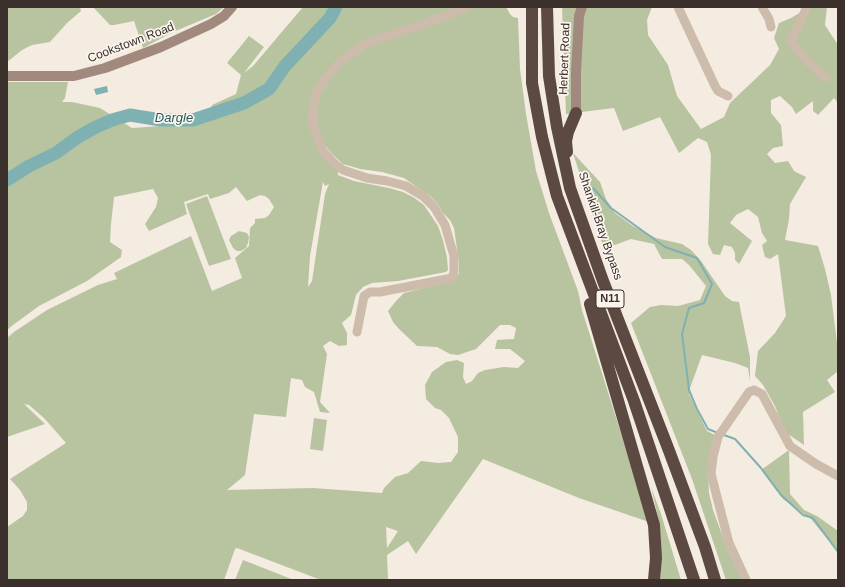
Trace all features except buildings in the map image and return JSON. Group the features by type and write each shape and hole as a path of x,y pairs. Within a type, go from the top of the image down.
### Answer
{"highway":[{"name":"N11","path":"524,7 528,64 542,137 579,277 591,308 654,525 656,558 654,580"},
{"name":"N11","path":"532,7 532,83"},
{"name":"Shankill-Bray Bypass","path":"547,7 548,63 553,104 561,151 570,188 603,281 705,547 715,580"},
{"path":"551,7 554,72 559,108 562,115 565,117 573,117 576,113"},
{"name":"N11","path":"576,113 566,141 570,164 582,209 599,257 668,434 672,458"},
{"name":"N11","path":"557,196 634,401 694,580"}],"street":[{"name":"Cookstown Road","path":"7,76 70,76 88,74 161,47 211,24 224,16 232,7"},
{"path":"357,332 364,296 370,292 380,292 452,278 454,272 454,256 445,225 434,208 423,196 406,186 367,178 343,170 334,163 324,151 312,122 312,110 316,94 328,75 342,60 367,43 436,20 466,7"},
{"name":"Herbert Road","path":"576,113 576,72 579,16 582,7"},
{"path":"678,7 715,86 718,91 728,96"},
{"path":"762,7 769,19 771,27"},
{"path":"807,7 791,40 807,61 826,78"},
{"path":"746,580 729,543 711,474 713,457 721,434 748,392 754,390 762,394 790,446 816,464 838,476"}],"green space":[{"path":"80,7 81,11 67,23 50,42 32,45 22,50 7,62 7,8"},
{"path":"93,7 224,7 216,14 173,32 143,48 134,21 110,25"},
{"path":"303,7 458,7 394,31 391,36 474,7 506,7 513,17 518,18 520,69 536,171 549,213 578,291 582,310 649,522 579,498 483,459 416,554 408,541 387,555 388,580 321,580 237,548 235,549 224,580 7,580 7,527 23,516 27,510 27,502 20,490 10,479 66,443 44,418 29,405 24,404 45,424 7,437 7,338 47,310 98,285 117,279 114,273 191,236 212,291 242,278 235,258 249,246 250,228 255,223 255,219 265,218 274,207 265,196 260,195 247,201 236,187 229,193 210,199 208,194 184,202 187,214 149,231 145,224 156,207 158,198 153,189 114,197 110,242 122,250 121,257 87,281 39,306 7,330 7,82 68,82 65,98 62,102 72,102 100,108 132,128 205,123 212,105 236,94 241,75 227,63 249,36 264,47 244,73 253,66","holes":["317,128 324,144 343,164 404,178 430,196 450,220 454,228 459,274 450,281 404,293 388,311 393,322 399,329 417,346 437,347 450,354 458,355 476,349 500,325 510,325 516,328 514,339 497,340 495,349 510,349 525,361 518,368 504,367 485,370 478,373 472,381 466,384 463,377 464,363 457,360 446,362 432,372 425,385 426,399 435,408 441,410 449,418 458,437 458,452 451,462 438,463 421,461 408,473 395,477 384,488 382,493 313,488 227,490 245,475 254,414 286,417 291,378 302,380 305,387 314,392 320,412 330,413 320,402 327,354 323,346 330,341 339,346 347,345 347,333 342,323 351,315 356,295 363,287 372,283 398,281 446,272 448,270 443,240 438,226 424,205 403,192 354,181 338,175 338,170 322,151 314,134","323,182 325,186 329,184 325,194 312,281 308,287 310,256","386,527 398,531 387,548"]},
{"path":"562,7 652,7 647,20 648,35 668,65 677,96 701,129 724,117 730,103 770,65 779,49 774,38 779,23 801,12 801,7 827,7 825,25 838,45 838,103 834,98 818,115 813,111 813,101 796,114 792,107 780,96 771,100 771,113 781,125 783,146 773,148 767,154 775,163 788,161 794,171 806,177 790,204 785,240 818,246 831,295 838,351 838,371 827,380 835,392 803,412 804,445 785,432 775,406 763,385 755,376 758,351 775,333 786,316 778,254 770,259 765,257 762,245 767,241 762,233 758,217 748,209 736,215 730,223 752,241 739,264 735,260 735,253 732,247 724,245 720,255 713,254 708,244 711,155 707,142 698,138 679,153 660,117 623,131 614,108 566,114"},
{"path":"573,153 600,182 606,199 615,213 633,226 656,238 682,244 691,250 701,261 725,296 732,301 739,302 750,357 750,381 748,368 735,363 702,355 689,394 707,431 715,435 709,457 709,493 713,510 728,551 742,580 726,580 692,479 631,323 650,307 661,305 678,306 700,300 706,286 689,265 682,259 662,259 654,244 631,239 604,249"},
{"path":"207,196 231,259 209,266 186,204"},
{"path":"239,231 247,233 249,237 246,248 241,251 237,251 233,248 229,240 231,236"},
{"path":"314,418 327,420 323,451 310,449"},
{"path":"789,450 790,494 804,510 817,516 838,531 838,552 811,519 783,499 761,470"},
{"path":"651,487 661,514 681,580 660,580 661,539 658,517"},
{"path":"243,560 294,580 235,580"}],"water":[{"path":"107,86 108,92 96,95 94,89"}],"waterway":[{"name":"Dargle","path":"7,180 29,166 56,153 78,137 112,120 130,115 161,120 193,120 244,103 269,89 285,66 330,18 336,7"},
{"path":"593,188 611,208 665,247 697,258 712,284 704,303 689,308 682,334 689,390 708,429 718,433"},
{"path":"724,435 735,439 761,468 781,495 803,515 813,518 838,552"}]}
